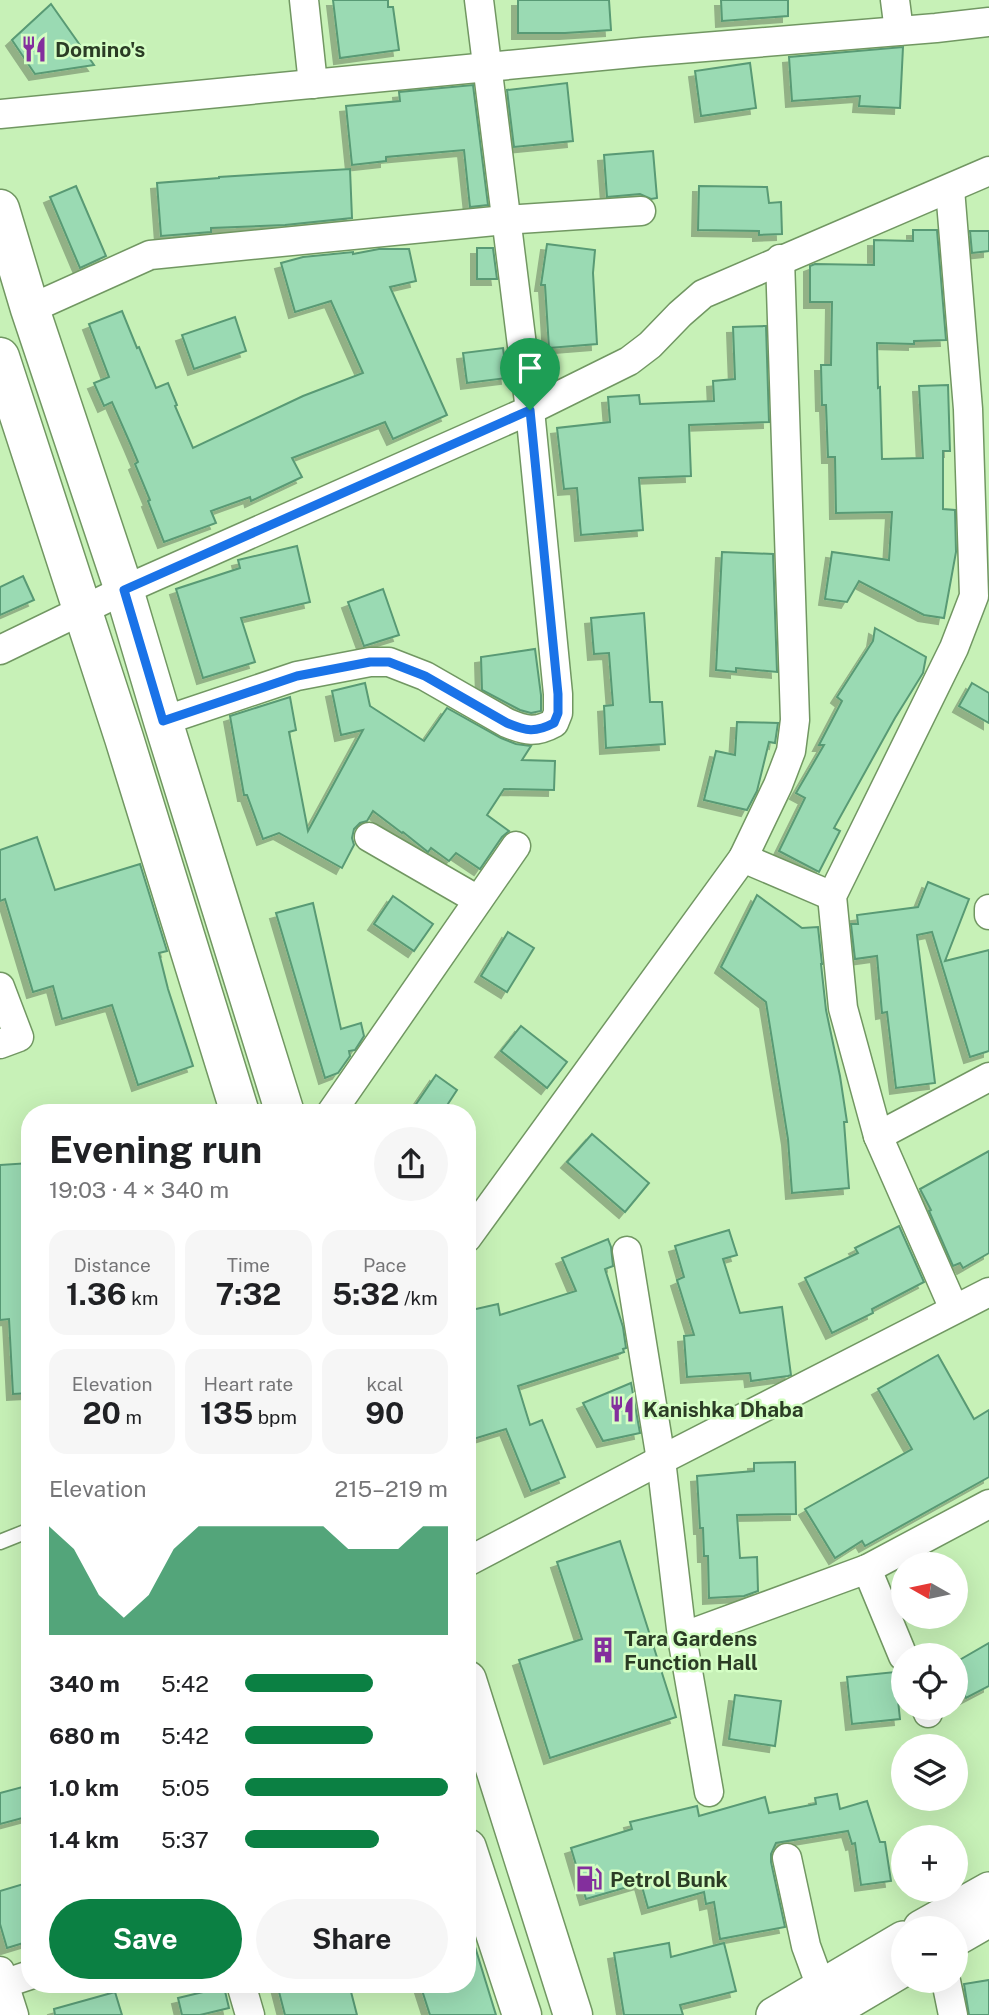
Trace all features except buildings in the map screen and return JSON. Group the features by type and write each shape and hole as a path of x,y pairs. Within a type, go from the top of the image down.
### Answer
{"main road":[{"path":"0,209 30,309 124,590 282,1104"},
{"path":"0,357 83,611 237,1104"},
{"path":"476,1708 573,2015"},
{"path":"476,1875 522,2015"}],"street":[{"path":"304,0 313,84"},
{"path":"163,721 297,676 370,662 389,662 425,676 520,729 543,729 554,723 558,713 558,694 530,410 479,0"},
{"path":"895,0 899,31"},
{"path":"0,114 656,50 989,22"},
{"path":"0,650 124,590 530,410 629,361 650,345 703,294 989,171"},
{"path":"950,189 968,409 979,456 974,596 954,648 832,896 844,1008 878,1136 954,1309"},
{"path":"30,309 150,256 505,220 641,211"},
{"path":"476,1226 743,858 791,751 794,720 780,259"},
{"path":"369,837 478,900"},
{"path":"337,1104 516,846"},
{"path":"743,858 832,896"},
{"path":"989,909 989,915"},
{"path":"0,987 19,1037 0,1044"},
{"path":"878,1136 989,1077"},
{"path":"627,1251 661,1460 682,1637 709,1792"},
{"path":"476,1557 989,1292"},
{"path":"682,1637 867,1569 989,1504"},
{"path":"867,1569 898,1643"},
{"path":"787,1858 806,1946 823,2001"},
{"path":"942,1916 989,1890"},
{"path":"968,1931 989,1919"},
{"path":"823,2001 891,1948"},
{"path":"774,2015 823,2001 891,1974"},
{"path":"8,1979 14,2015"},
{"path":"244,1993 250,2015"},
{"path":"948,1993 953,2015"}],"lane":[{"path":"0,1542 21,1534"}],"place":[{"name":"Domino's","path":"34,49"},
{"name":"Kanishka Dhaba","path":"622,1409"},
{"name":"Tara Gardens Function Hall","path":"603,1650"},
{"name":"Petrol Bunk","path":"589,1879"}],"route":[{"path":"530,410 558,694 558,713 554,723 543,729 520,729 425,676 389,662 370,662 297,676 163,721 124,590 530,410"}]}
